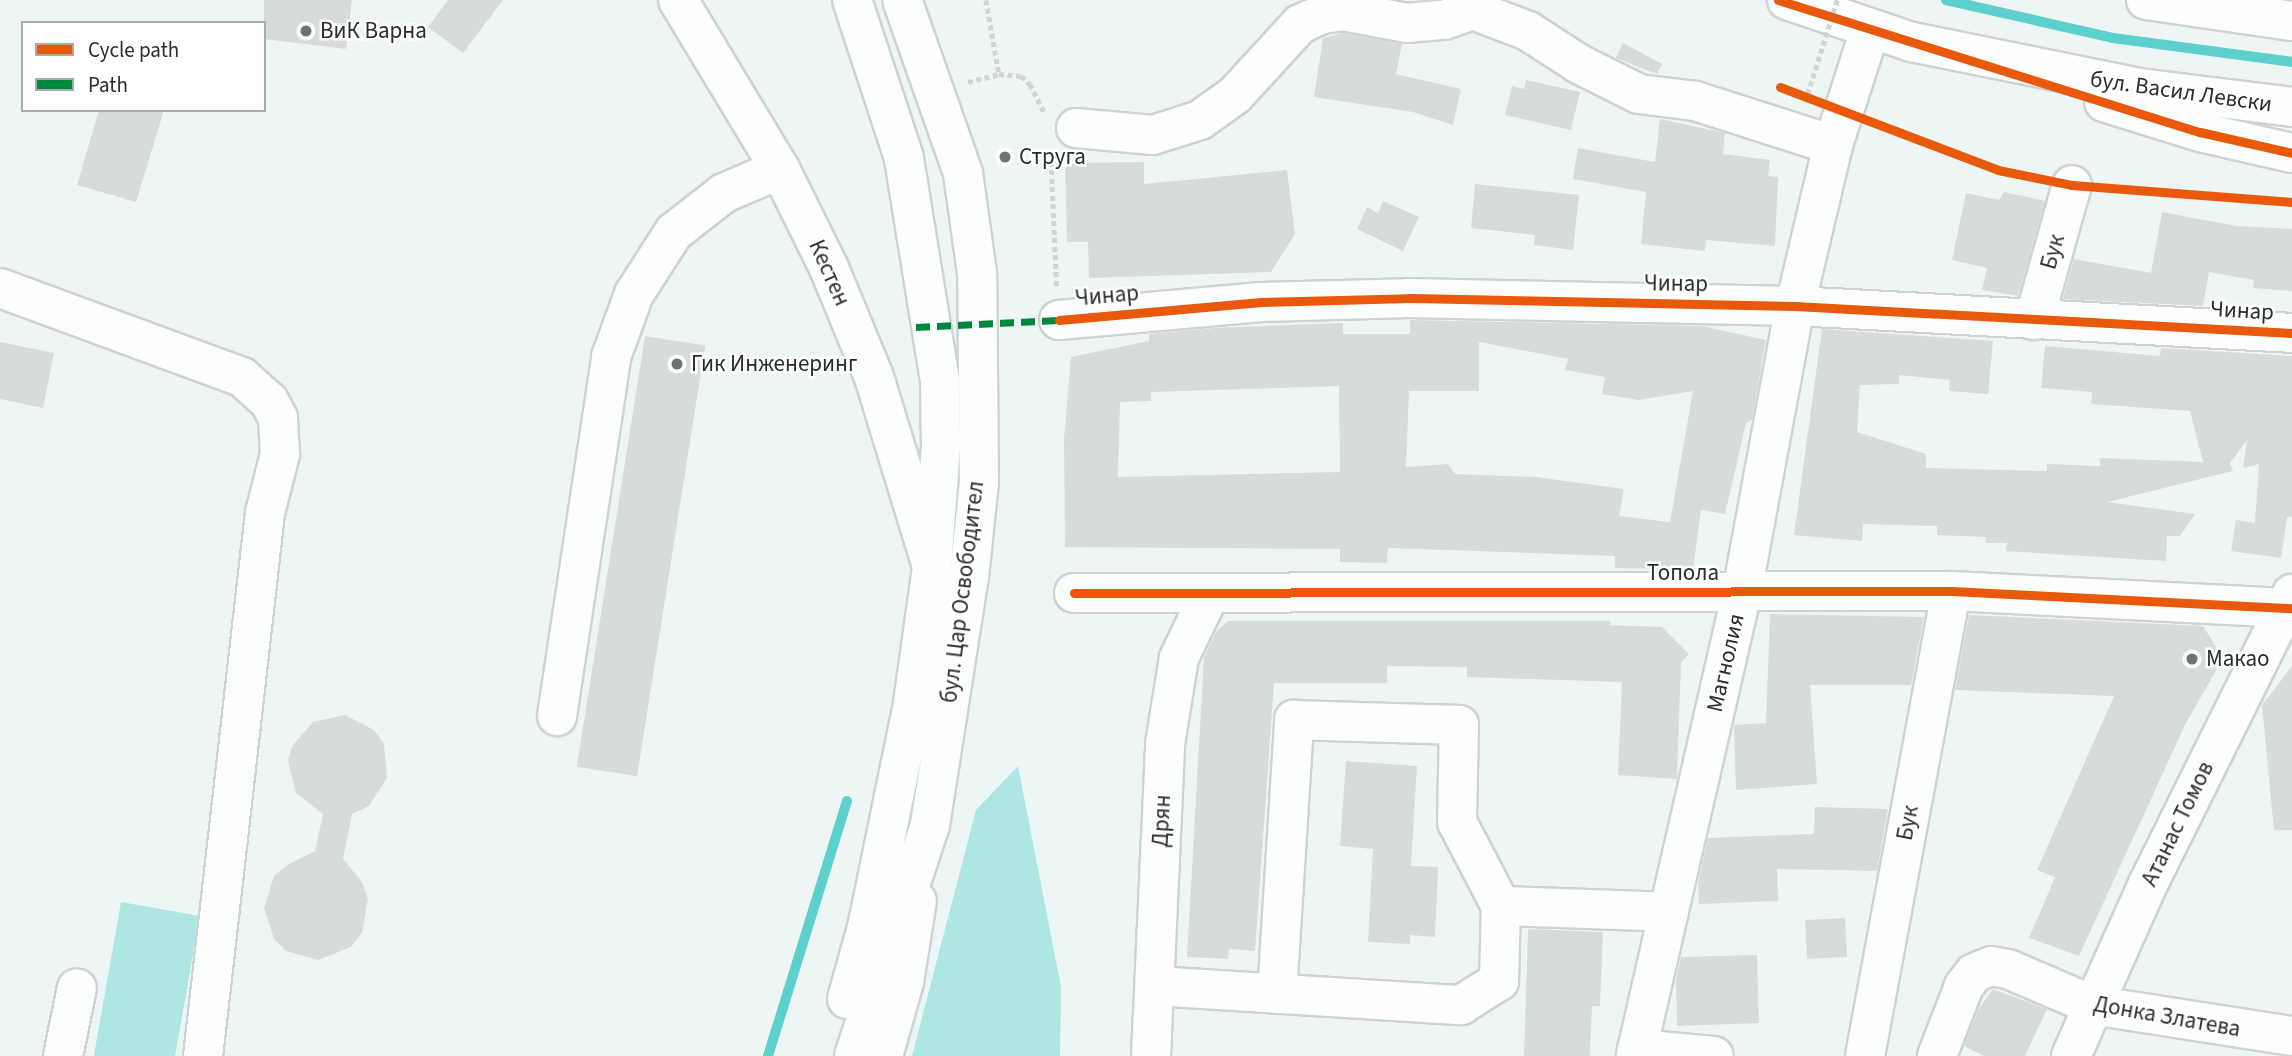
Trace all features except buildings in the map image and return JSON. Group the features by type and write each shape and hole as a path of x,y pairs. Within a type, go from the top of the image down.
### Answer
{"main road":[{"name":"Кестен","path":"678,0 780,169 829,268 874,377 932,568"},
{"name":"бул. Цар Освободител","path":"828,1056 867,928 913,703 932,568 941,446 940,381 904,158 852,0"},
{"name":"бул. Цар Освободител","path":"854,1056 930,825 969,576 979,482 974,246 963,173 902,0"},
{"name":"бул. Васил Левски","path":"1778,0 1814,4 1870,30 1912,42 2140,88 2292,107"},
{"path":"2146,0 2292,21"},
{"path":"1057,128 1153,135 1200,120 1235,95 1300,24 1322,14 1343,11 1407,23 1444,20 1473,10 1528,31 1579,64 1639,94 1695,101 1839,129"},
{"name":"Магнолия","path":"1636,1052 1742,592 1795,306 1839,129 1870,30"},
{"path":"1912,42 2200,132 2292,153"},
{"path":"557,716 611,357 634,294 674,232 724,193 780,169"},
{"name":"Бук","path":"2034,320 2072,185"},
{"path":"0,288 242,377 269,401 278,418 279,454 265,513 203,1056"},
{"name":"Чинар","path":"1059,320 1262,302 1409,298 1795,306 2292,333"},
{"name":"Бук","path":"1865,1056 1951,591"},
{"name":"Топола","path":"1074,593 1951,591 2289,604"},
{"name":"Дрян","path":"1151,1056 1165,744 1178,659 1209,594"},
{"name":"Атанас Томов","path":"2070,1056 2092,1005 2289,604"},
{"path":"1155,986 1461,1004 1499,981 1501,906 1457,821 1459,725 1294,720 1277,993"},
{"path":"883,1056 904,982 930,825"},
{"path":"1501,906 1668,912"},
{"name":"Донка Златева","path":"1937,1056 1964,986 1974,973 1991,967 2008,969 2092,1005 2292,1036"},
{"path":"63,1056 76,988"},
{"path":"1636,1052 1714,1056"}],"path":[{"path":"986,0 999,74"},
{"path":"1805,102 1814,4"},
{"path":"934,90 999,74 1021,76 1030,84 1057,128 1059,320"},
{"path":"1793,92 1839,129"}],"shaded area":[{"path":"1018,766 1061,987 1060,1056 912,1056 976,810"},
{"path":"121,902 200,916 175,1056 94,1056"}],"waterway":[{"path":"1946,0 2113,38 2292,62"},
{"path":"768,1056 847,801"}],"marked path":[{"path":"916,327 1059,320"}],"cycle path":[{"path":"1778,0 2200,132 2292,153"},
{"path":"1780,87 1998,170 2072,185 2292,202"},
{"path":"1059,320 1261,302 1409,298 1795,306 2292,333"},
{"path":"1074,593 1951,591 2292,608"}],"place":[{"name":"ВиК Варна","path":"306,31"},
{"name":"Струга","path":"1005,157"},
{"name":"Гик Инженеринг","path":"677,364"},
{"name":"Макао","path":"2192,659"}]}
